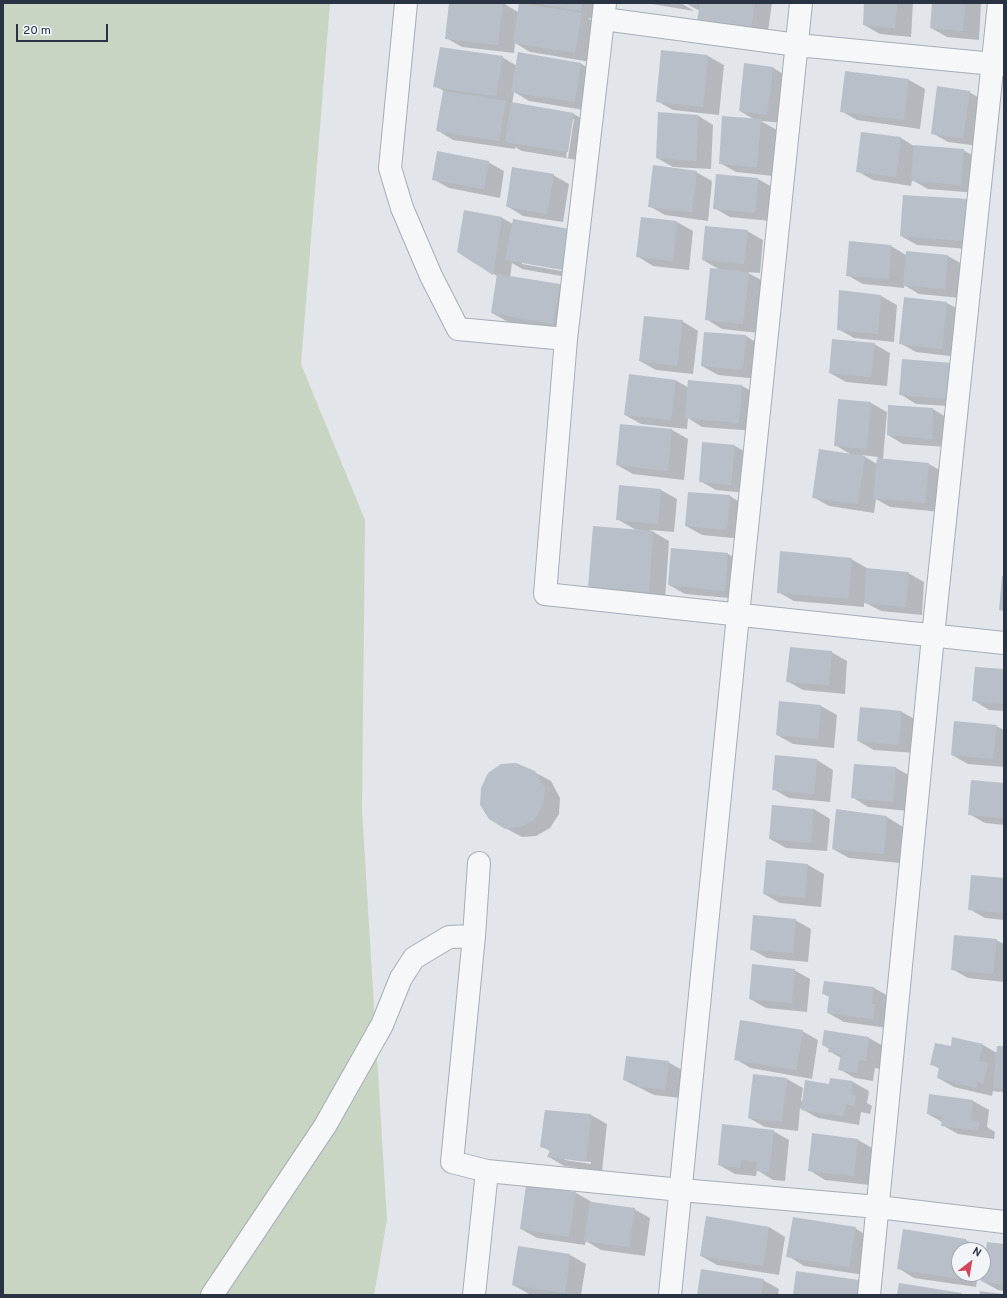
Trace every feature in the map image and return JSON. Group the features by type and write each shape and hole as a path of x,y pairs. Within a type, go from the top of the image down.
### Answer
{"street":[{"path":"406,3 390,168 402,208 431,276 458,329 566,339"},
{"path":"670,1295 738,615 802,3"},
{"path":"869,1295 933,636 998,65 999,3"},
{"path":"998,65 797,45 604,11 566,339 545,594 1004,643"},
{"path":"479,863 474,936 452,1162 487,1171 878,1207 1004,1222"},
{"path":"212,1295 325,1126 382,1025 401,978 414,958 449,938 474,936"},
{"path":"474,1295 487,1171"}],"green space":[{"path":"3,3 330,3 301,364 365,520 362,810 387,1220 374,1295 3,1295"}],"building":[{"path":"449,3 503,3 498,45 445,39"},
{"path":"519,3 582,13 575,53 513,43"},
{"path":"536,3 582,3 581,11"},
{"path":"700,3 755,3 751,29 697,21"},
{"path":"864,3 897,3 895,28 863,25"},
{"path":"932,3 965,3 963,31 930,28"},
{"path":"440,47 503,56 496,96 433,87"},
{"path":"661,50 708,55 703,107 656,102"},
{"path":"518,52 581,63 575,102 511,92"},
{"path":"744,63 773,67 767,115 739,111"},
{"path":"845,71 909,79 904,120 840,112"},
{"path":"937,86 970,91 963,138 931,134"},
{"path":"443,91 506,101 499,141 436,131"},
{"path":"511,102 574,113 568,152 505,142"},
{"path":"658,112 698,115 696,161 656,158"},
{"path":"722,116 761,119 757,167 719,164"},
{"path":"861,132 901,137 896,177 856,172"},
{"path":"914,145 964,149 961,185 911,181"},
{"path":"437,151 489,161 484,189 432,180"},
{"path":"653,165 697,171 692,212 648,207"},
{"path":"512,167 554,174 547,214 506,207"},
{"path":"716,174 758,178 755,213 713,209"},
{"path":"903,195 969,199 966,241 900,236"},
{"path":"464,210 502,217 493,275 457,252"},
{"path":"641,217 677,221 673,261 636,257"},
{"path":"513,219 570,229 562,270 505,260"},
{"path":"705,226 748,230 744,264 702,260"},
{"path":"849,241 891,245 889,279 846,276"},
{"path":"906,251 948,255 945,289 903,286"},
{"path":"710,268 749,272 743,324 705,320"},
{"path":"497,274 560,284 553,324 491,313"},
{"path":"839,290 881,295 878,334 837,330"},
{"path":"904,297 947,302 942,349 899,344"},
{"path":"644,316 683,320 677,366 639,361"},
{"path":"704,332 746,335 743,370 701,366"},
{"path":"832,339 875,343 871,377 829,373"},
{"path":"902,359 952,363 950,399 899,395"},
{"path":"629,374 676,380 671,420 624,415"},
{"path":"688,380 742,385 739,423 685,418"},
{"path":"838,399 871,402 867,449 834,446"},
{"path":"888,405 933,408 932,439 887,435"},
{"path":"620,424 672,429 668,471 616,465"},
{"path":"702,442 735,445 731,485 699,482"},
{"path":"819,449 865,456 858,504 812,498"},
{"path":"877,458 929,463 925,503 873,498"},
{"path":"619,485 661,489 658,524 616,520"},
{"path":"688,492 730,495 727,530 685,526"},
{"path":"593,526 653,531 649,592 588,587"},
{"path":"671,548 728,553 725,591 668,585"},
{"path":"780,551 852,558 848,599 777,593"},
{"path":"866,568 909,572 906,607 864,603"},
{"path":"1002,576 1004,576 1004,611 999,610"},
{"path":"790,647 832,651 829,685 786,682"},
{"path":"975,667 1004,669 1004,704 972,701"},
{"path":"779,701 821,705 818,739 776,735"},
{"path":"860,707 902,711 899,745 857,741"},
{"path":"954,721 997,725 993,759 951,755"},
{"path":"775,755 817,759 814,794 772,790"},
{"path":"516,763 535,771 545,788 543,805 534,820 520,827 505,829 489,819 480,805 481,788 488,773 501,764"},
{"path":"854,764 896,767 893,802 851,798"},
{"path":"971,780 1004,783 1004,818 968,815"},
{"path":"772,805 814,809 811,843 769,839"},
{"path":"836,809 887,816 884,854 832,849"},
{"path":"766,860 808,864 805,898 763,894"},
{"path":"971,875 1004,878 1004,913 968,910"},
{"path":"753,915 796,919 793,953 750,950"},
{"path":"954,935 997,939 993,974 951,970"},
{"path":"752,964 795,969 792,1003 749,999"},
{"path":"824,981 874,987 872,1004 875,1004 873,1019 827,1013 829,995 822,994"},
{"path":"740,1020 803,1030 796,1070 734,1060"},
{"path":"824,1030 869,1037 866,1061 859,1060 857,1073 838,1070 841,1054 828,1052 829,1047 822,1045"},
{"path":"952,1037 983,1044 979,1061 988,1063 983,1084 977,1082 976,1088 937,1078 939,1067 930,1065 935,1043 951,1046"},
{"path":"997,1046 1004,1046 1004,1089 993,1088"},
{"path":"626,1056 669,1061 665,1090 637,1086 637,1082 623,1080"},
{"path":"753,1074 787,1078 782,1122 748,1118"},
{"path":"830,1078 853,1081 851,1095 856,1096 854,1106 846,1104 843,1116 801,1110 805,1080 829,1084"},
{"path":"929,1094 973,1100 971,1120 979,1122 978,1130 941,1126 942,1116 927,1114"},
{"path":"545,1110 591,1114 586,1162 547,1157 550,1150 540,1147"},
{"path":"722,1124 774,1130 769,1172 756,1171 757,1162 741,1160 740,1168 718,1165"},
{"path":"812,1133 858,1139 854,1176 808,1171"},
{"path":"526,1185 576,1192 569,1237 520,1229"},
{"path":"590,1202 635,1208 629,1247 584,1241"},
{"path":"706,1216 769,1227 763,1266 700,1256"},
{"path":"793,1217 856,1227 849,1267 786,1257"},
{"path":"903,1229 966,1239 966,1242 951,1242 951,1278 897,1269"},
{"path":"991,1242 1004,1244 1004,1285 987,1282 991,1282"},
{"path":"518,1246 570,1254 565,1293 512,1285"},
{"path":"701,1269 764,1279 761,1295 697,1295"},
{"path":"796,1271 859,1280 857,1295 793,1295"},
{"path":"899,1283 962,1293 961,1295 897,1295"},
{"path":"980,1291 1002,1294 1002,1295 979,1295"}]}
